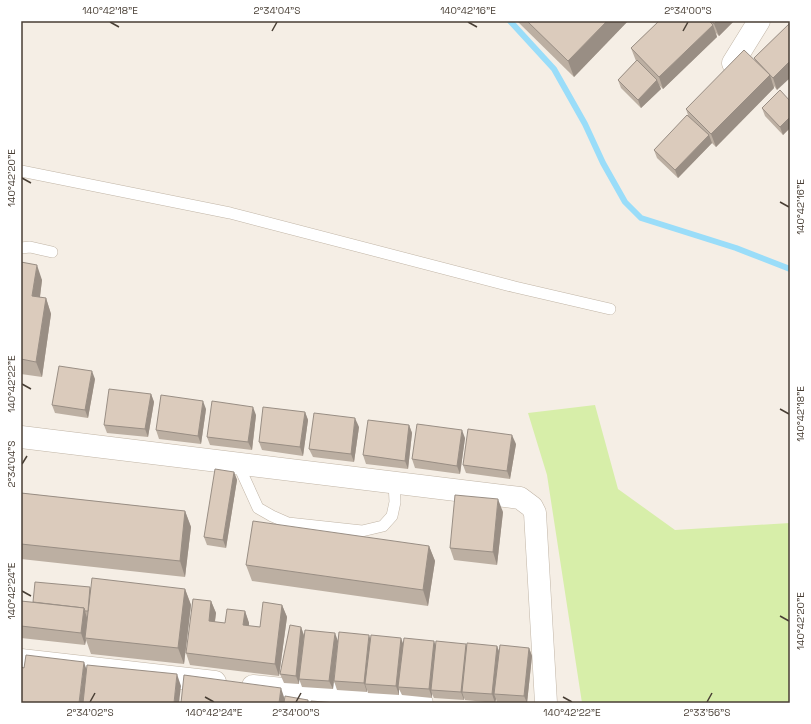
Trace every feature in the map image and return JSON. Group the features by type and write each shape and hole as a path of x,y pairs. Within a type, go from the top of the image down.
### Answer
{"street":[{"path":"732,63 759,21"},
{"path":"21,437 520,498 532,507 535,513 546,703"},
{"path":"21,660 122,670 286,691 422,703"}],"lane":[{"path":"21,171 230,213 515,287 610,309"},
{"path":"21,248 30,247 52,252"},
{"path":"238,464 258,508 288,523 295,524 362,531 383,526 392,516 395,502 394,482"}],"green space":[{"path":"595,405 618,489 675,530 790,523 790,703 582,703 547,475 528,413"}],"building":[{"path":"527,21 607,21 568,61"},
{"path":"659,21 709,21 713,25 659,77 631,48"},
{"path":"790,23 790,61 773,78 754,58"},
{"path":"744,50 770,75 711,134 686,109"},
{"path":"637,60 657,80 638,100 618,80"},
{"path":"780,90 790,101 790,117 780,127 762,108"},
{"path":"687,115 709,135 675,170 654,150"},
{"path":"21,262 37,265 32,296 46,298 36,362 21,359"},
{"path":"59,366 92,371 85,410 52,405"},
{"path":"109,389 151,394 145,429 104,425"},
{"path":"161,395 203,401 198,436 156,430"},
{"path":"212,401 253,407 248,442 207,437"},
{"path":"263,407 305,412 300,447 259,442"},
{"path":"314,413 355,418 351,454 309,449"},
{"path":"368,420 409,425 405,461 363,455"},
{"path":"417,424 462,430 457,466 412,459"},
{"path":"468,429 512,435 507,471 463,465"},
{"path":"215,469 234,472 223,540 204,537"},
{"path":"21,493 185,511 180,561 21,544"},
{"path":"455,495 498,499 493,552 450,548"},
{"path":"253,521 429,546 423,590 246,565"},
{"path":"92,578 185,589 178,648 85,638"},
{"path":"35,582 90,587 88,611 85,611 84,608 33,602"},
{"path":"193,599 211,601 209,621 225,623 227,609 245,611 243,625 260,627 263,602 282,605 275,664 186,653"},
{"path":"21,601 84,608 81,633 21,626"},
{"path":"290,625 301,627 296,676 280,674"},
{"path":"305,630 335,633 329,681 299,679"},
{"path":"339,632 369,635 364,683 334,681"},
{"path":"371,635 401,638 396,686 365,684"},
{"path":"404,638 434,641 429,689 398,687"},
{"path":"436,641 466,644 461,692 431,690"},
{"path":"467,643 497,646 492,694 462,692"},
{"path":"500,645 529,648 524,696 494,694"},
{"path":"26,655 84,662 79,703 21,703 21,667 24,668"},
{"path":"87,665 177,674 174,703 83,703"},
{"path":"184,675 281,688 279,703 181,703"},
{"path":"285,696 308,700 308,703 284,703"},
{"path":"311,701 337,703 311,703"}],"waterway":[{"path":"510,21 554,69 585,124 603,163 625,202 641,218 736,248 790,269"}]}
